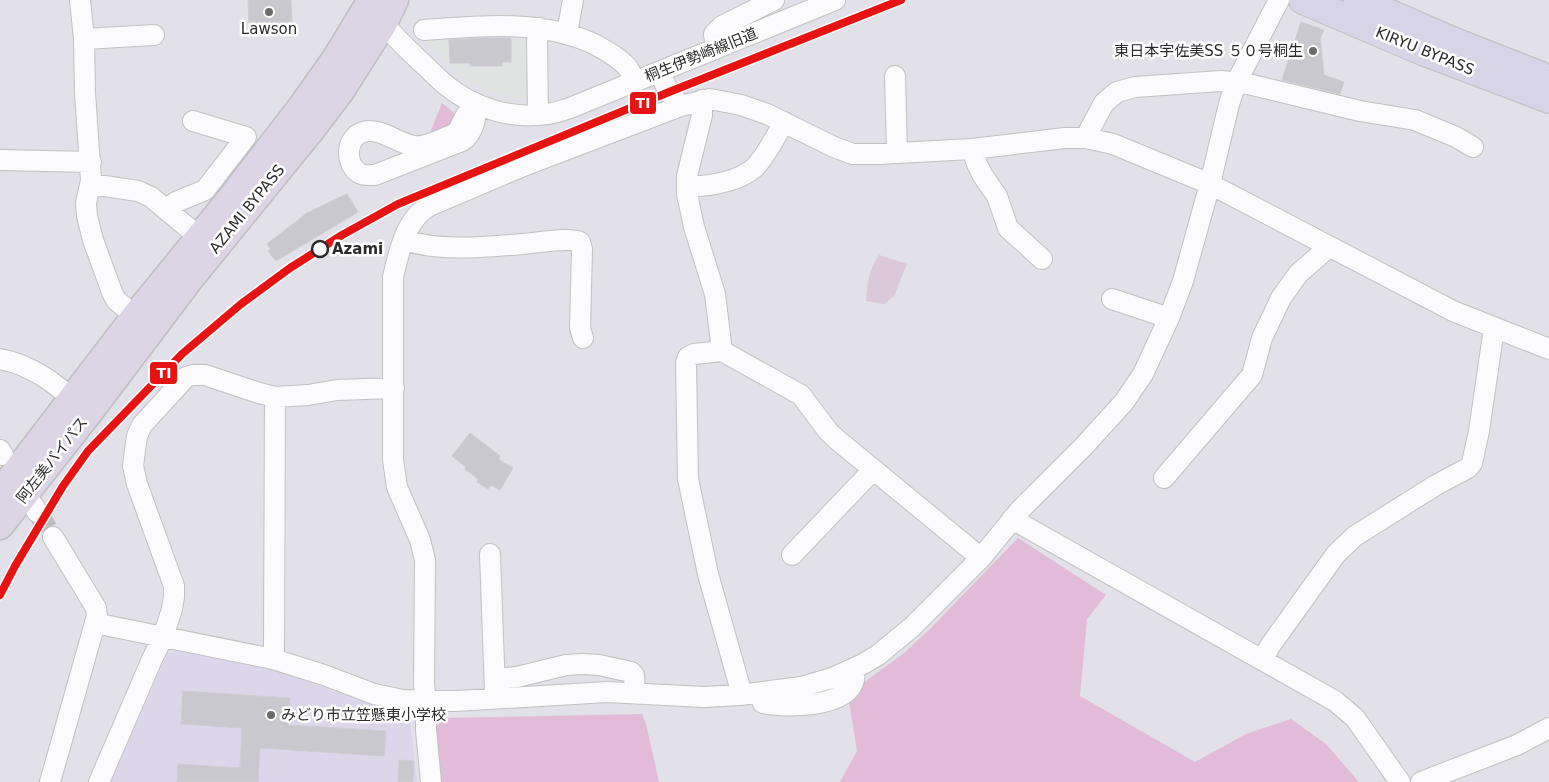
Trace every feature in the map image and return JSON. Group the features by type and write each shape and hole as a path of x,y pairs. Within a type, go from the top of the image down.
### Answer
{"highway":[{"name":"KIRYU BYPASS","path":"1303,0 1425,52 1549,99"},
{"name":"KIRYU BYPASS","path":"1358,0 1457,43 1549,79"}],"main road":[{"name":"AZAMI BYPASS","path":"81,406 135,316 198,236 230,199 318,85 372,8 395,0"},
{"name":"AZAMI BYPASS","path":"81,406 191,278 341,91 372,8"},
{"name":"阿左美バイパス","path":"17,509 81,406"}],"street":[{"path":"80,0 91,162 91,184 86,203 87,216 93,240 116,300 135,316"},
{"path":"567,33 573,0"},
{"path":"716,48 714,34 722,26 774,0"},
{"name":"桐生伊勢崎線旧道","path":"372,8 446,86 460,96 477,104 504,112 538,115 570,108 835,0"},
{"path":"495,689 704,697 750,695 801,687 832,678 878,655 912,628 981,558 1012,519 1084,446 1124,402 1143,374 1169,318 1183,281 1236,82 1279,0"},
{"path":"424,30 520,26 567,33 605,50 627,67 634,82"},
{"path":"538,115 537,41 540,28"},
{"path":"84,39 154,35"},
{"path":"659,72 669,92 681,106"},
{"path":"895,76 897,153"},
{"path":"1086,138 1104,104 1110,97 1126,89 1221,81 1236,82 1360,111 1415,120 1456,137 1472,147"},
{"path":"702,100 702,114 691,156 687,187 690,213 715,294 722,351"},
{"path":"431,782 424,685 425,560 420,540 397,487 393,460 393,283 398,255 417,215 429,206 521,167 681,106 702,100 717,100 741,105 767,114 846,152 861,154 972,149 1065,138 1086,138 1113,144 1210,184 1453,311 1549,350"},
{"path":"477,104 476,119 466,139 408,164 374,176 364,175 350,163 349,148 356,135 362,132 374,132 406,144 421,146 458,131 466,115 477,104"},
{"path":"167,209 176,202 205,190 246,137 193,121"},
{"path":"687,187 718,184 742,176 754,169 784,122"},
{"path":"406,144 410,157 408,164"},
{"path":"972,149 983,176 997,196 1008,228 1042,259"},
{"path":"0,160 91,162"},
{"path":"91,184 138,191 151,197 198,236"},
{"path":"404,240 420,245 441,248 570,240 580,242 582,249 580,328 583,338"},
{"path":"1164,478 1252,375 1262,338 1281,298 1298,274 1329,247"},
{"path":"1112,299 1169,318"},
{"path":"1263,660 1270,646 1336,554 1346,543 1394,510 1468,468 1472,463 1479,431 1494,328"},
{"path":"750,695 739,684 708,574 688,479 686,363 688,358 694,354 722,351 801,395 834,438 981,558"},
{"path":"0,359 18,363 36,371 81,406"},
{"path":"99,782 162,637 172,609 174,597 174,586 137,484 133,466 139,429 142,424 186,378 193,375 205,375 259,394 275,397 308,395 337,390 394,388"},
{"path":"272,658 274,640 275,397"},
{"path":"792,555 873,470"},
{"path":"1012,519 1335,701 1355,718 1400,782"},
{"path":"50,782 96,619 96,608 54,537"},
{"path":"490,554 495,689"},
{"path":"96,619 162,637 272,658 374,694 404,700 456,701 495,689 517,677 566,665 582,664 598,665 631,672 634,675 634,693"},
{"path":"1421,782 1518,745 1549,728"}],"shaded area":[{"path":"522,32 530,40 532,94 522,100 487,91 473,84 458,74 418,35"},
{"path":"442,103 457,115 455,126 427,140"},
{"path":"879,255 907,264 894,296 884,304 866,301 869,277"},
{"path":"1018,538 1106,595 1087,619 1080,696 1195,762 1246,734 1291,719 1326,744 1358,781 840,782 857,751 849,701 856,688 903,654 930,629"},
{"name":"みどり市立笠懸東小学校","path":"177,651 225,659 281,672 339,693 396,709 410,722 417,782 110,782 167,654"},
{"path":"642,714 659,782 441,782 434,734 442,718"}],"building":[{"path":"248,0 291,0 292,22 256,24 256,22 249,22"},
{"path":"1301,22 1324,30 1320,38 1324,75 1344,82 1340,94 1282,80"},
{"path":"511,38 511,62 502,62 502,66 470,66 470,63 450,63 449,40"},
{"path":"347,194 358,212 276,261 268,251 271,249 267,244 307,213"},
{"path":"470,433 500,456 498,459 513,468 500,490 491,485 488,489 477,482 478,479 452,456"},
{"path":"183,691 290,698 288,725 386,731 384,756 260,748 258,782 177,782 178,764 240,768 242,728 181,724"},
{"path":"399,760 414,761 413,782 398,782"}],"tunnel":[{"path":"37,512 53,537"}],"transit line":[{"name":"TI","path":"0,595 15,566 63,486 88,451 182,354 241,304 290,268 342,235 398,204 669,92 901,0"}],"place":[{"name":"Lawson","path":"269,12"},
{"name":"東日本宇佐美SS ５０号桐生","path":"1313,51"},
{"name":"Azami","path":"320,249"},
{"name":"みどり市立笠懸東小学校","path":"271,715"}]}
